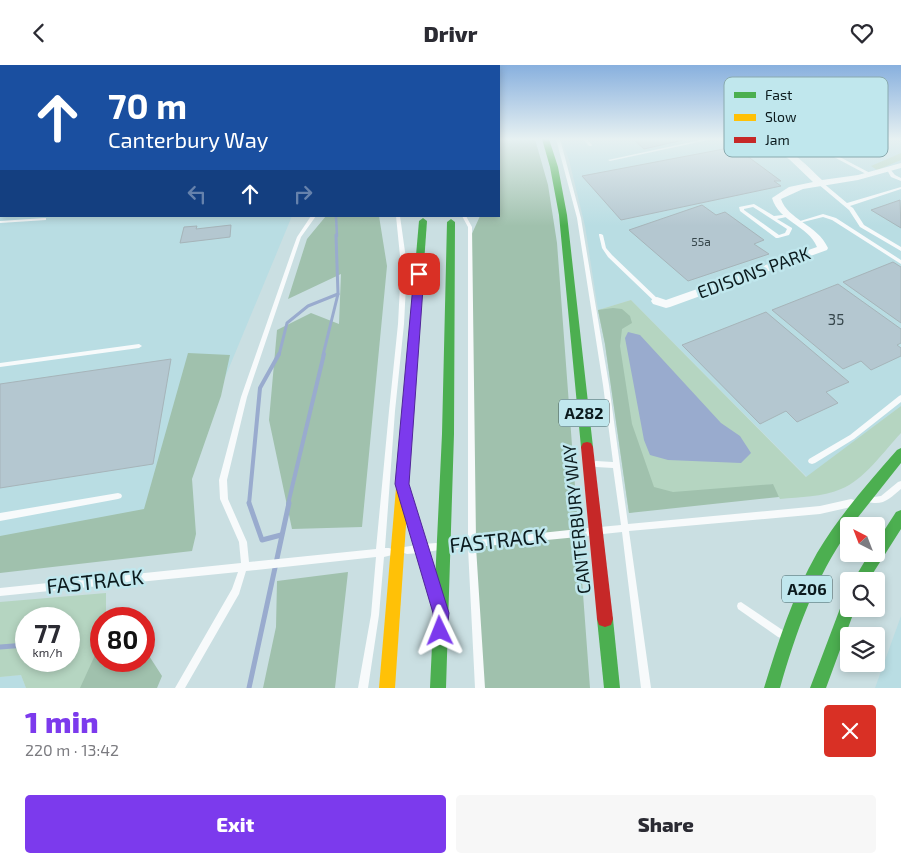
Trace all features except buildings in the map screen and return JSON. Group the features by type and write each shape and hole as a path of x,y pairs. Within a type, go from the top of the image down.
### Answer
{"main road":[{"name":"CANTERBURY WAY","path":"554,168 563,215 612,688"},
{"path":"387,688 423,221"},
{"path":"438,688 448,435 451,222"},
{"name":"A206","path":"772,688 788,638 814,574 863,501 901,454"},
{"path":"866,572 901,517"},
{"name":"A206","path":"818,688 844,617"}],"street":[{"path":"804,168 820,183 894,168"},
{"name":"EDISONS PARK","path":"657,301 666,304 823,248 821,238 777,204 776,198 781,194 820,183"}],"lane":[{"path":"566,168 580,218 617,465 646,688"},
{"path":"859,168 870,174"},
{"path":"889,170 893,176 901,180"},
{"path":"820,183 847,205 862,226 901,249"},
{"path":"847,205 901,187"},
{"path":"773,218 790,231 782,236 773,235 742,211 741,208 754,205 773,218 790,215"},
{"path":"799,222 823,215 834,219 901,262"},
{"path":"180,688 236,591 245,562 243,542 224,499 223,480 244,397 295,248 299,237 313,217"},
{"path":"363,688 375,615 392,411 402,324 404,266 398,217"},
{"path":"465,217 470,227 472,548 480,688"},
{"path":"0,222 44,219"},
{"path":"602,235 604,248 610,256 657,301"},
{"path":"0,365 139,346"},
{"path":"812,461 852,437 901,398"},
{"path":"579,463 617,465"},
{"path":"402,484 441,613"},
{"name":"FASTRACK","path":"0,592 94,581 820,510 883,499 901,484"},
{"path":"0,517 118,496"},
{"path":"741,606 788,638"}],"shaded area":[{"path":"571,168 901,168 901,406 807,477 631,300 598,310 585,226"},
{"path":"0,217 292,217 166,520 0,544"},
{"path":"628,332 640,335 721,423 740,436 751,453 741,463 668,460 650,455 644,440 625,338"},
{"path":"901,616 901,688 875,688 881,672 885,672 885,660"},
{"path":"21,675 26,688 0,688 0,677"}],"green space":[{"path":"500,168 543,168 548,185 557,243 590,688 479,688 473,566 470,238 480,217 500,217"},
{"path":"325,217 379,217 387,266 362,527 292,529 269,420 277,330 311,313 339,324 341,274 288,299 307,239"},
{"path":"631,300 806,477 901,406 901,433 865,472 849,485 834,492 780,499 772,484 629,513 605,344 598,310"},
{"path":"622,309 630,316 632,323 622,329 620,346 632,424 654,487 673,492 773,484 779,497 629,513 605,344 598,310"},
{"path":"188,353 230,355 221,396 192,479 196,534 192,551 0,573 0,536 144,509"},
{"path":"348,572 335,688 263,688 276,627 277,581"},
{"path":"106,593 106,607 90,607 91,672 83,688 26,688 21,675 0,677 0,602"},
{"path":"155,665 162,676 157,688 80,688 90,666 90,672 155,672"}],"waterway":[{"path":"336,217 337,236"},
{"path":"336,235 338,294"},
{"path":"279,355 287,323 308,306 338,294"},
{"path":"323,355 338,294"},
{"path":"249,503 260,388 279,354"},
{"path":"288,504 324,354"},
{"path":"249,503 262,540 281,535"},
{"path":"249,688 289,503"},
{"path":"0,647 15,646"}],"traffic: fast":[{"path":"554,168 563,215 587,447"},
{"path":"413,347 423,221"},
{"path":"438,688 448,434 451,222"},
{"path":"772,688 800,605 814,573 850,517 901,454"},
{"path":"866,572 901,517"},
{"path":"818,688 844,617"},
{"path":"605,619 612,688"}],"traffic: slow":[{"path":"387,688 413,347"}],"traffic: jam":[{"path":"587,447 605,619"}],"route":[{"path":"419,274 402,484 441,613 440,631"}]}
